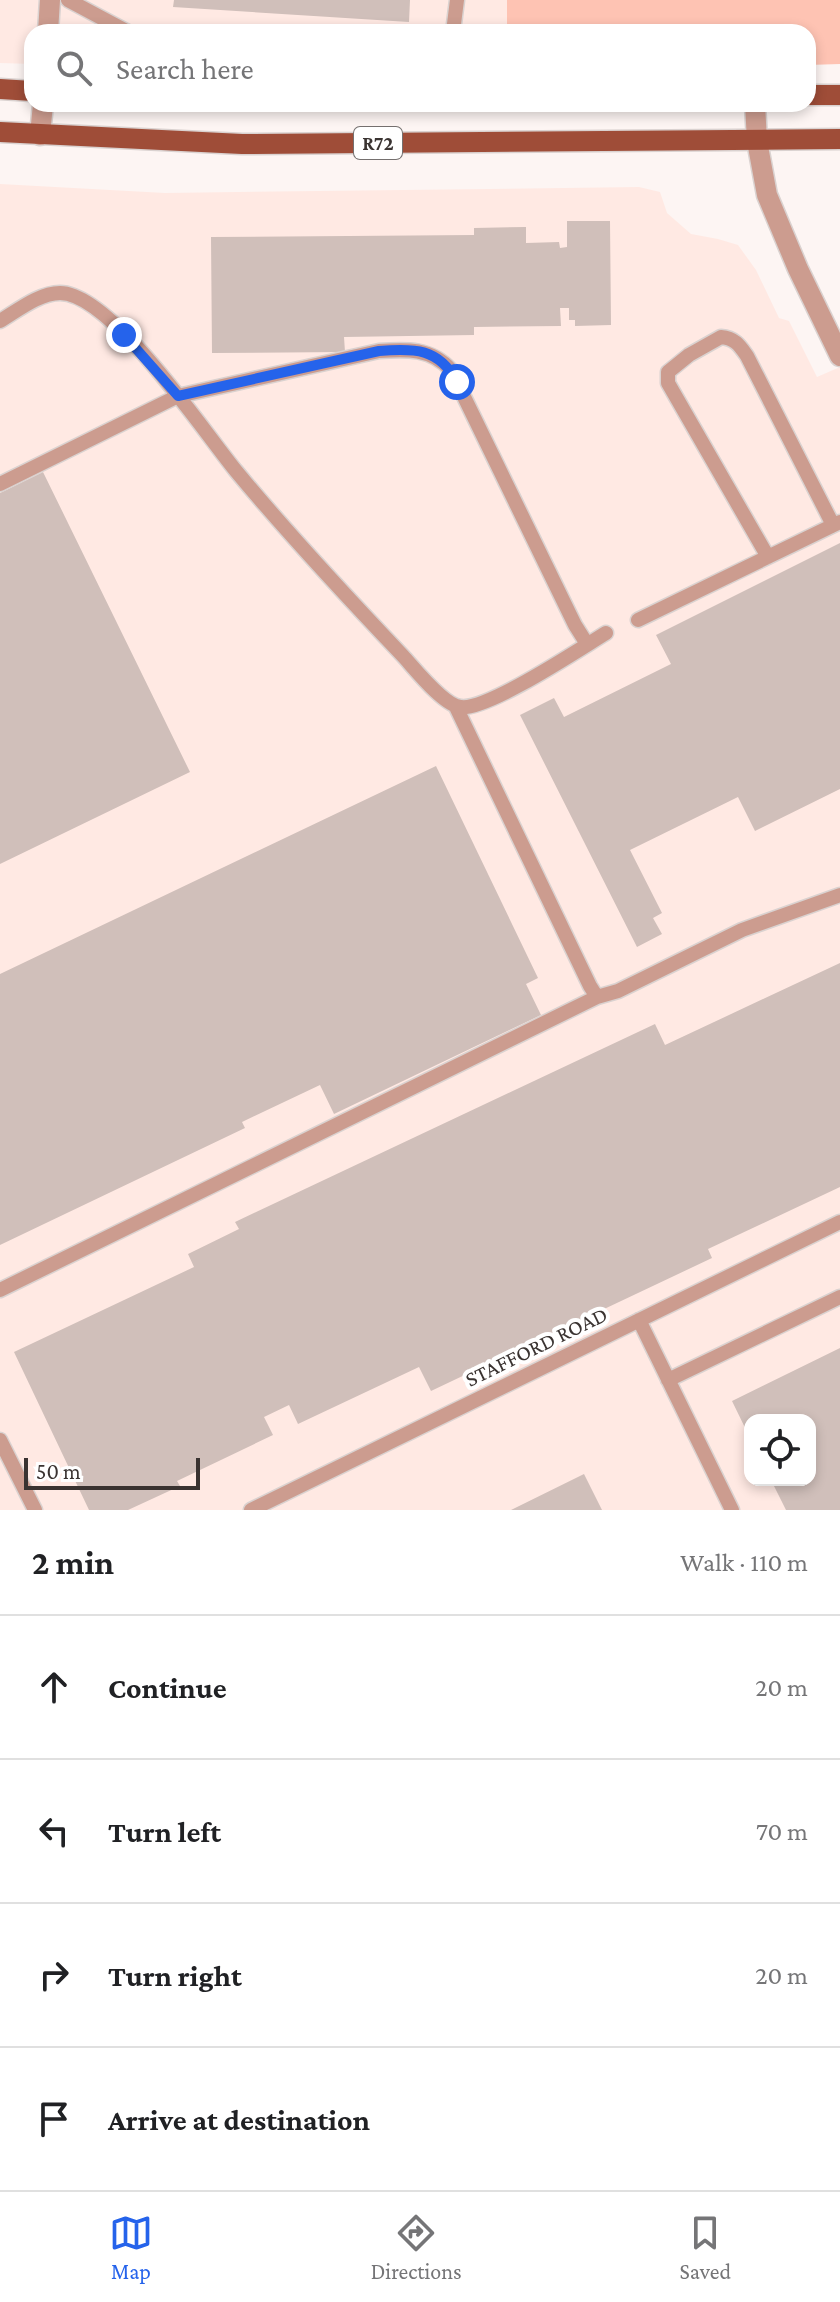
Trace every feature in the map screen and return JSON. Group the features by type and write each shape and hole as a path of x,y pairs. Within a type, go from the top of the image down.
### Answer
{"main road":[{"path":"0,89 24,90"},
{"path":"816,95 840,95"},
{"name":"R72","path":"0,132 242,144 840,139"}],"street":[{"path":"48,24 50,0"},
{"path":"40,135 42,112"},
{"path":"755,112 757,141 767,195 840,356"}],"lane":[{"path":"68,0 113,24"},
{"path":"454,24 457,0"},
{"path":"0,321 38,299 60,293 77,297 96,308 178,396 256,494 377,629 437,692 456,707 597,997"},
{"path":"638,620 768,557 837,523 747,356 730,338 721,337 676,364 668,372 668,383 768,557"},
{"path":"0,484 178,396 379,351 411,348 443,361 457,382 587,644"},
{"path":"456,707 470,708 493,699 606,633"},
{"path":"0,1290 597,997 618,991 742,930 840,895"},
{"name":"STAFFORD ROAD","path":"251,1510 840,1222"},
{"path":"668,1380 840,1297"},
{"path":"639,1320 732,1510"},
{"path":"0,1440 35,1510"}],"shaded area":[{"path":"0,0 507,0 507,24 24,24 24,64 0,63"},
{"path":"507,0 840,0 840,64 816,65 816,24 507,24"},
{"path":"0,184 165,193 639,187 660,192 667,213 691,234 738,245 756,270 779,318 789,321 817,377 840,367 840,1510 0,1510"}],"building":[{"path":"174,0 410,0 409,22 173,7"},
{"path":"567,221 610,221 611,325 575,326 575,320 569,320 569,308 560,308 561,326 474,327 474,335 344,337 345,352 212,353 211,237 474,235 474,228 526,227 526,243 559,242 560,248 567,247"},
{"path":"43,472 190,772 0,864 0,493"},
{"path":"840,543 840,789 755,831 738,797 630,850 662,913 653,918 662,934 637,947 520,715 554,698 564,717 671,664 656,635"},
{"path":"436,766 538,978 526,984 541,1015 334,1114 320,1085 242,1122 245,1128 0,1245 0,974"},
{"path":"840,963 840,1187 708,1249 712,1258 431,1391 419,1367 298,1424 289,1405 264,1417 273,1435 177,1481 180,1486 128,1510 89,1510 14,1352 194,1267 188,1254 239,1229 235,1222 655,1024 665,1045"},
{"path":"840,1348 840,1510 786,1510 774,1486 816,1486 816,1414 744,1414 744,1426 732,1401"},
{"path":"584,1474 602,1510 511,1510"}],"route":[{"path":"124,335 178,396 379,351 411,348 443,361 457,382"}]}
